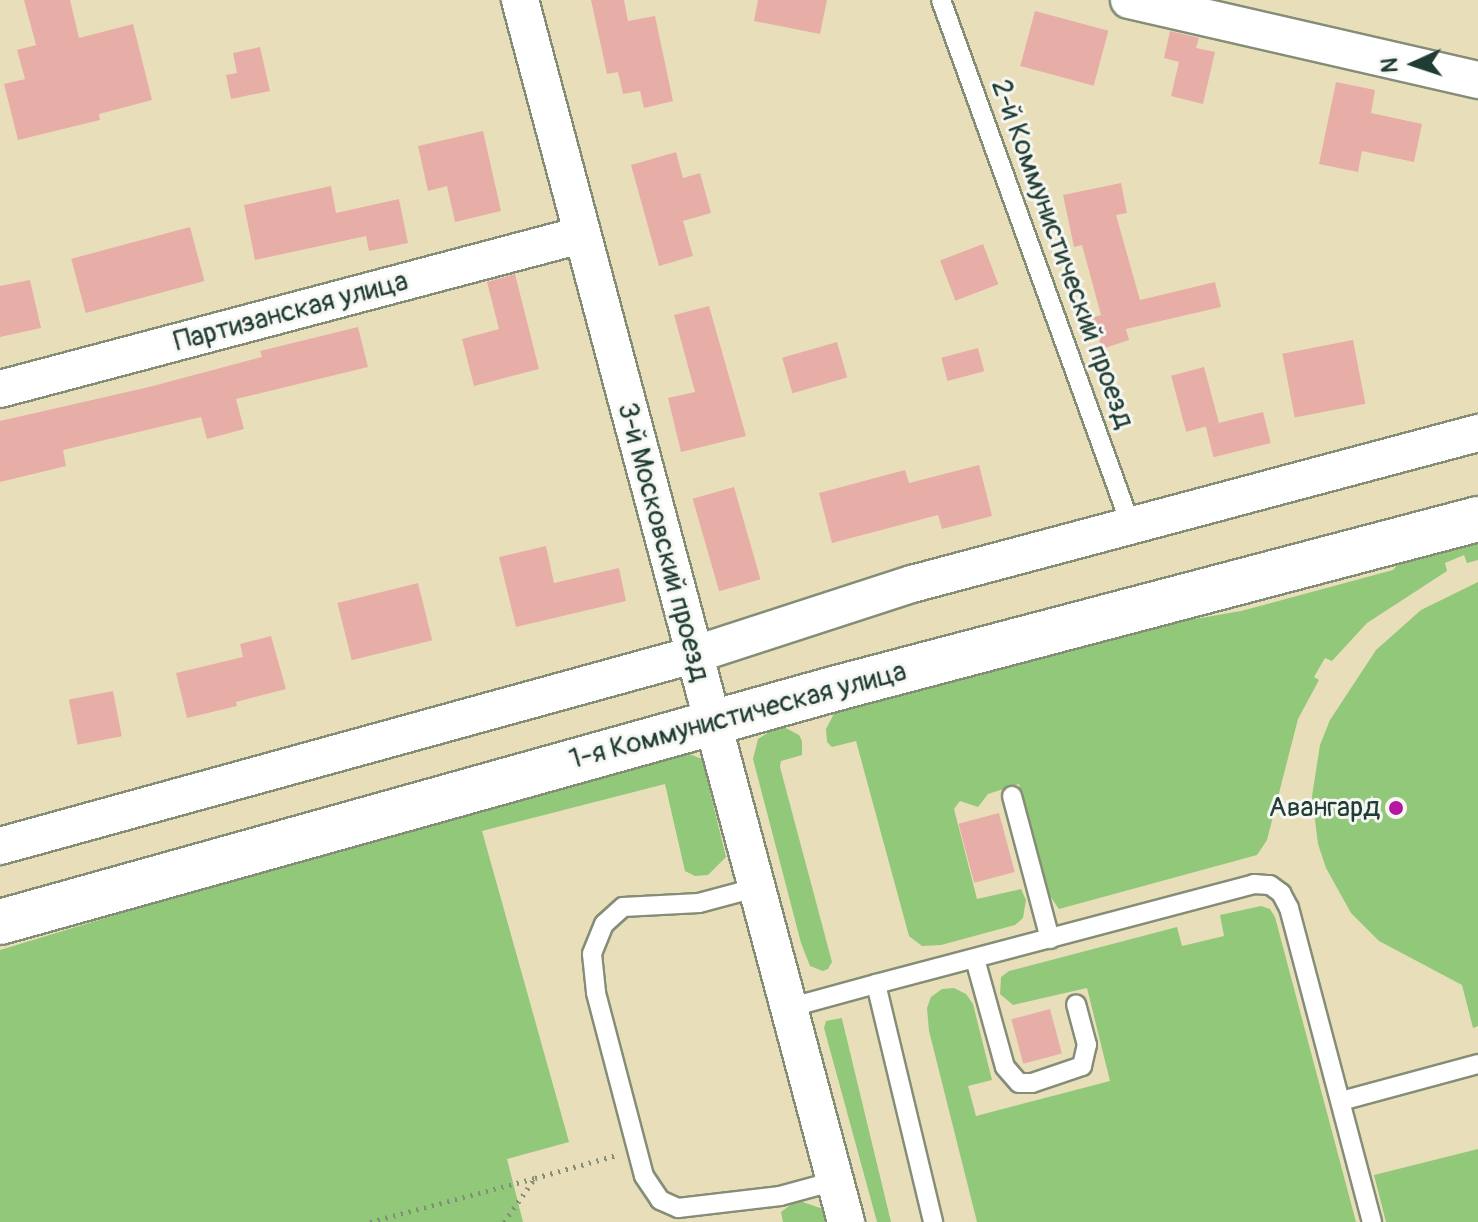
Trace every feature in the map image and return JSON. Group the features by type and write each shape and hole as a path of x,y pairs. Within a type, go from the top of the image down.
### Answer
{"street":[{"name":"3-й Московский проезд","path":"520,0 846,1222"},
{"path":"1129,0 1478,80"},
{"name":"Партизанская улица","path":"0,389 581,235"},
{"path":"0,846 693,655 912,584 1478,433"},
{"name":"1-я Коммунистическая улица","path":"0,922 711,723 1478,519"}],"lane":[{"name":"2-й Коммунистический проезд","path":"941,0 1131,526"},
{"path":"1012,796 1050,939"},
{"path":"788,1008 1254,884 1276,889 1289,908 1372,1222"},
{"path":"755,888 699,903 623,907 604,924 592,954 596,993 644,1176 660,1200 678,1208 780,1196 835,1181"},
{"path":"975,959 1005,1067 1019,1083 1032,1083 1082,1066 1087,1045 1076,1004"},
{"path":"876,984 933,1222"},
{"path":"1341,1101 1478,1064"}],"path":[{"path":"370,1222 637,1149"},
{"path":"504,1222 535,1178"}],"green space":[{"path":"1478,541 1478,560 1467,563 1464,555 1445,563 1447,571 1367,623 1332,661 1325,658 1314,677 1319,680 1298,719 1267,840 1257,855 1059,909 1050,896 1019,784 988,794 978,807 960,801 954,809 977,899 1021,889 1026,900 1023,918 1015,925 941,945 922,946 909,936 856,741 832,747 827,742 826,729 837,708 1183,621 1241,611 1393,570 1401,561"},
{"name":"Авангард","path":"1478,582 1478,1026 1473,1028 1462,985 1379,941 1351,913 1326,868 1318,844 1312,796 1320,745 1330,720 1376,650 1421,610"},
{"path":"780,725 799,735 802,741 802,755 781,761 780,767 832,962 823,971 810,966 801,943 753,759 758,739"},
{"path":"679,750 702,759 726,857 708,875 695,876 685,871 665,784 482,831 569,1142 507,1159 523,1222 0,1222 0,950 648,753"},
{"path":"1261,906 1270,909 1275,917 1356,1222 977,1222 929,1031 927,1008 931,997 942,989 954,988 966,994 973,1004 992,1080 968,1086 976,1116 1110,1081 1087,988 1013,1005 1000,994 1001,977 1009,971 1177,927 1182,946 1224,936 1220,915"},
{"path":"842,1018 891,1222 877,1222 824,1028 826,1021"},
{"path":"1478,1149 1478,1222 1386,1222 1374,1175"},
{"path":"797,1200 823,1209 827,1222 783,1222 781,1212"}],"building":[{"path":"24,0 70,0 79,38 133,24 152,100 99,114 100,120 18,140 4,84 25,79 17,50 36,45"},
{"path":"591,0 624,0 628,21 655,16 673,101 644,108 640,91 623,94 618,72 607,74"},
{"path":"758,0 827,0 820,34 754,21"},
{"path":"1035,11 1108,31 1094,86 1020,66"},
{"path":"1170,31 1199,38 1196,48 1215,52 1203,104 1171,96 1179,62 1164,58"},
{"path":"260,47 270,91 231,99 226,75 237,73 233,53"},
{"path":"1336,82 1375,90 1371,113 1422,124 1414,162 1362,151 1358,172 1319,164"},
{"path":"483,131 501,211 455,222 447,186 428,191 418,146"},
{"path":"676,152 683,178 700,173 711,213 683,221 693,256 659,266 631,165"},
{"path":"1121,183 1127,213 1116,215 1140,300 1215,282 1221,307 1126,329 1129,340 1102,349 1092,318 1101,315 1082,245 1074,247 1063,195"},
{"path":"331,186 336,213 399,199 408,243 369,251 366,236 255,260 244,205"},
{"path":"190,227 204,281 86,313 71,259"},
{"path":"983,244 998,284 955,301 940,260"},
{"path":"515,274 539,369 474,386 462,339 499,329 487,282"},
{"path":"30,280 41,328 0,337 0,286"},
{"path":"709,306 746,436 681,452 668,398 695,392 674,315"},
{"path":"358,327 368,367 236,399 244,429 207,439 201,417 63,450 66,466 0,482 0,421 149,387 262,357 260,351"},
{"path":"1353,340 1365,404 1295,418 1282,354"},
{"path":"837,342 847,378 792,393 782,358"},
{"path":"978,348 984,371 948,381 941,358"},
{"path":"1204,367 1219,423 1186,432 1171,376"},
{"path":"1263,412 1271,443 1213,457 1206,426"},
{"path":"979,465 992,516 942,529 938,515 832,543 819,493 905,470 909,483"},
{"path":"734,487 760,579 719,591 693,499"},
{"path":"546,546 554,583 619,568 626,601 516,627 499,557"},
{"path":"418,583 432,640 352,660 337,603"},
{"path":"271,636 286,689 236,702 237,706 187,718 176,673 243,657 240,644"},
{"path":"113,691 122,736 78,745 69,700"},
{"path":"999,813 1015,872 974,883 958,824"},
{"path":"1050,1009 1062,1053 1023,1064 1011,1019"}],"place":[{"name":"Авангард","path":"1396,808"}]}
